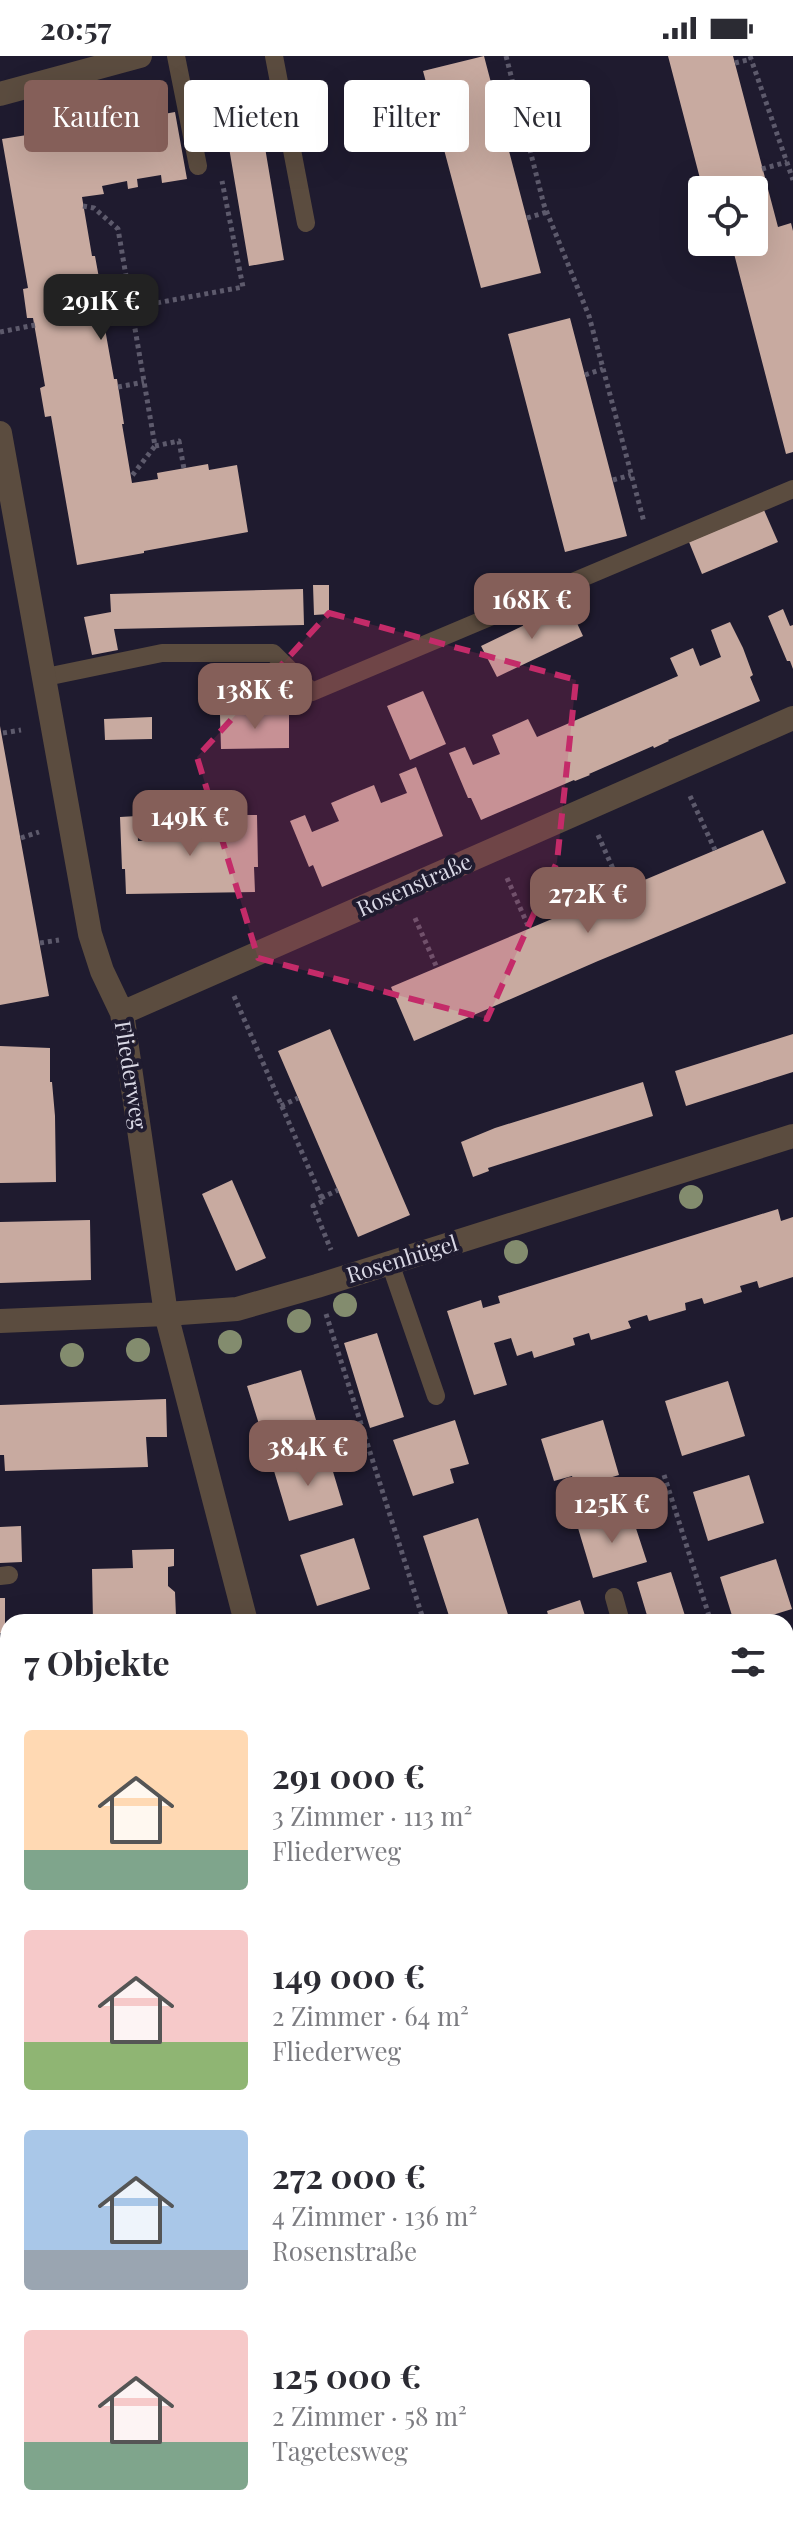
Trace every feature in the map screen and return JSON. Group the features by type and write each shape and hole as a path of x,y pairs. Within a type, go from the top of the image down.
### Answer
{"street":[{"path":"0,94 140,56"},
{"name":"Fliederweg","path":"0,433 90,934 102,971 122,1013 166,1314 244,1614"},
{"name":"Rosenstraße","path":"122,1013 793,718"},
{"name":"Rosenhügel","path":"0,1321 237,1309 793,1136"}],"lane":[{"path":"176,56 198,166"},
{"path":"274,56 306,223"},
{"path":"46,677 162,653 273,653 312,692 793,489"},
{"path":"390,1263 436,1396"},
{"path":"614,1597 619,1614"}],"path":[{"path":"506,56 512,80"},
{"path":"735,63 750,58 793,180"},
{"path":"531,152 547,212 589,316 651,549"},
{"path":"762,169 787,162"},
{"path":"102,313 243,287 222,179"},
{"path":"83,206 94,208 118,229 155,446"},
{"path":"527,218 547,212"},
{"path":"0,332 35,325"},
{"path":"585,375 603,369"},
{"path":"118,387 144,382"},
{"path":"131,477 155,446 179,441 184,469"},
{"path":"613,480 631,475"},
{"path":"677,769 715,850"},
{"path":"586,809 622,889"},
{"path":"494,849 529,928"},
{"path":"403,890 437,968"},
{"path":"223,969 323,1201 313,1206 341,1278"},
{"path":"281,1106 298,1098"},
{"path":"321,1198 338,1190"},
{"path":"317,1286 421,1614"},
{"path":"664,1475 708,1614"}],"highlighted area":[{"path":"329,613 576,680 557,862 487,1019 258,958 197,757"}],"building":[{"path":"484,56 490,80 485,80 485,152 509,152 541,273 481,288 445,152 469,152 469,80 425,80 423,71"},
{"path":"668,56 733,56 765,176 699,176"},
{"path":"175,112 187,179 162,183 161,175 137,179 138,187 128,189 127,181 102,186 104,194 82,197 92,256 95,256 103,300 100,301 114,379 117,379 132,483 158,479 157,473 208,464 209,470 237,465 248,532 77,565 51,416 45,417 40,388 45,386 33,318 27,318 23,289 28,288 2,139 24,135 24,152 168,152 168,113"},
{"path":"230,152 266,152 284,260 249,266"},
{"path":"768,189 778,227 791,223 793,231 793,452 786,454 735,256 768,256"},
{"path":"570,318 627,536 565,552 508,334"},
{"path":"764,510 778,542 702,574 689,542"},
{"path":"313,585 329,585 329,614 314,615"},
{"path":"303,589 304,625 114,629 118,650 92,655 84,617 111,612 110,594"},
{"path":"568,604 583,636 497,677 481,646"},
{"path":"783,609 790,626 793,625 793,669 768,616"},
{"path":"730,622 743,648 760,701 481,820 449,753 465,747 473,765 500,754 492,735 528,719 537,737 678,676 670,658 693,648 700,666 721,657 711,630"},
{"path":"423,691 446,744 410,760 387,706"},
{"path":"289,713 289,748 221,749 220,715"},
{"path":"152,717 152,739 105,740 104,719"},
{"path":"0,726 49,996 0,1005"},
{"path":"416,767 443,836 322,887 313,865 309,867 290,821 305,815 312,832 339,821 331,803 352,794 374,785 381,803 407,793 399,774"},
{"path":"212,815 212,839 240,838 239,815 257,815 255,892 126,894 120,817 137,816 138,841 165,840 165,817"},
{"path":"763,830 786,883 414,1041 391,987"},
{"path":"330,1029 410,1215 358,1237 278,1051"},
{"path":"793,1034 793,1072 686,1106 675,1071"},
{"path":"0,1046 50,1048 56,1182 0,1183"},
{"path":"643,1082 653,1116 488,1168 489,1171 473,1177 461,1142 495,1128"},
{"path":"232,1180 266,1258 236,1271 202,1194"},
{"path":"778,1209 781,1221 793,1217 793,1277 759,1288 757,1281 740,1286 742,1292 704,1304 702,1298 685,1303 686,1310 649,1321 647,1315 628,1321 631,1328 591,1340 589,1333 573,1338 575,1345 534,1358 532,1351 517,1356 511,1338 494,1343 507,1385 474,1395 447,1311 481,1300 483,1308 500,1303 498,1296"},
{"path":"90,1220 91,1280 0,1283 0,1222"},
{"path":"377,1333 404,1417 370,1428 344,1343"},
{"path":"301,1370 316,1420 263,1437 247,1386"},
{"path":"728,1381 745,1436 682,1456 665,1401"},
{"path":"166,1399 167,1437 146,1437 148,1467 5,1471 4,1455 0,1455 0,1405"},
{"path":"455,1420 469,1464 450,1469 454,1483 413,1496 393,1440"},
{"path":"603,1420 619,1475 576,1488 572,1476 554,1481 541,1439"},
{"path":"328,1455 343,1505 289,1521 274,1471"},
{"path":"749,1475 764,1523 708,1541 693,1492"},
{"path":"631,1513 647,1562 593,1578 578,1528"},
{"path":"478,1518 508,1614 448,1614 423,1536"},
{"path":"21,1526 22,1562 0,1563 0,1527"},
{"path":"354,1538 370,1589 317,1606 300,1555"},
{"path":"174,1549 174,1566 168,1567 168,1586 175,1592 176,1614 93,1614 92,1569 133,1568 132,1550"},
{"path":"776,1559 792,1609 776,1614 732,1614 720,1577"},
{"path":"671,1572 684,1614 647,1614 637,1582"},
{"path":"0,1598 5,1598 5,1614 0,1614"},
{"path":"580,1600 584,1614 548,1614 547,1611"}]}
